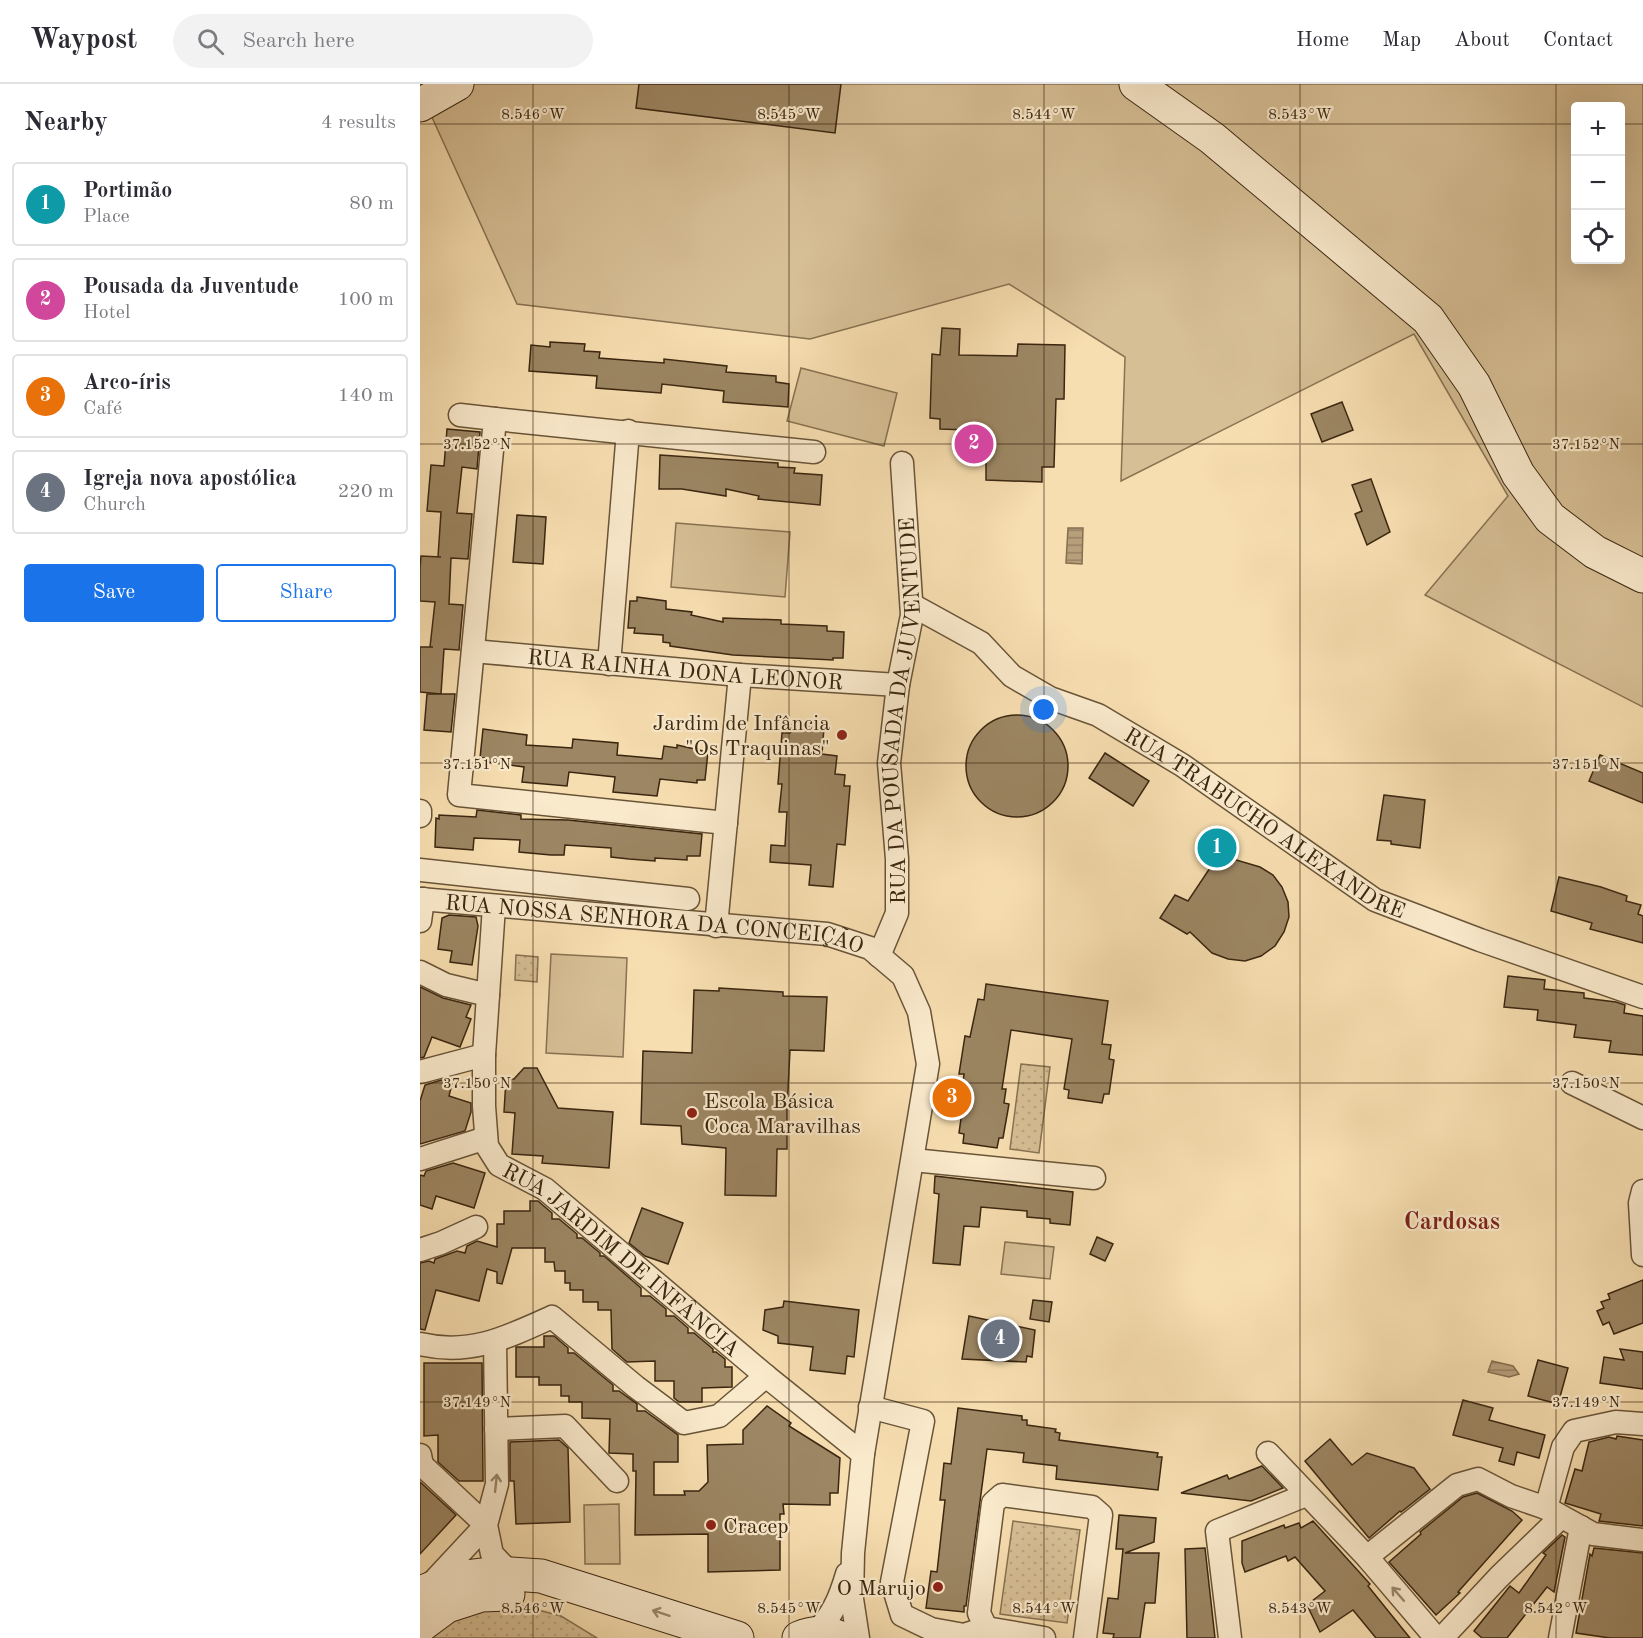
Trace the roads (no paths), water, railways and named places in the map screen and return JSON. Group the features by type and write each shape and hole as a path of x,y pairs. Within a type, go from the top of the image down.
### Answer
{"street":[{"path":"420,105 457,84"},
{"path":"1136,84 1212,138 1428,319 1474,385 1518,474 1550,518 1595,552 1643,576"},
{"path":"460,415 814,452"},
{"path":"495,419 459,795 726,823"},
{"path":"609,664 628,431"},
{"name":"RUA DA POUSADA DA JUVENTUDE","path":"879,956 897,913 897,859 889,763 898,685 912,615 902,463"},
{"name":"RUA TRABUCHO ALEXANDRE","path":"912,605 981,642 1012,676 1050,698 1098,715 1182,765 1375,900 1480,940 1643,997"},
{"name":"RUA RAINHA DONA LEONOR","path":"473,651 740,675 898,685"},
{"path":"716,926 740,675"},
{"path":"420,870 688,899"},
{"path":"612,917 613,892"},
{"name":"RUA NOSSA SENHORA DA CONCEIÇÃO","path":"421,906 494,906 827,934 870,948 903,976 919,1012 928,1064 870,1407 853,1553"},
{"name":"RUA JARDIM DE INFÂNCIA","path":"494,906 484,1054 484,1106 487,1146 499,1165 545,1189 863,1455"},
{"path":"420,972 446,985 488,995"},
{"path":"420,1072 484,1054"},
{"path":"1572,1083 1643,1118"},
{"path":"420,1159 486,1138"},
{"path":"913,1160 1094,1178"},
{"path":"1643,1191 1640,1203 1643,1255"},
{"path":"420,1250 477,1227"},
{"path":"420,1344 468,1348 505,1339 552,1317 684,1424 719,1416 766,1376"},
{"path":"495,1341 497,1484 486,1525 492,1554 511,1574"},
{"path":"870,1407 923,1421 892,1582 902,1615 931,1629 964,1635 986,1628 1044,1638"},
{"path":"1560,1638 1563,1447 1574,1431 1616,1422 1643,1424"},
{"path":"496,1429 566,1426 617,1481"},
{"path":"1268,1453 1367,1557 1436,1638"},
{"path":"421,1462 486,1525"},
{"path":"1367,1557 1457,1485 1478,1479 1511,1496 1563,1517 1593,1534 1643,1540"},
{"path":"986,1628 979,1613 993,1503 1002,1495 1092,1507 1101,1515 1085,1638"},
{"path":"1234,1633 1217,1531 1306,1495"},
{"path":"1442,1638 1499,1577 1563,1517"},
{"path":"422,1592 486,1525"},
{"path":"818,1637 839,1599 853,1553"},
{"path":"853,1553 852,1599 858,1638"},
{"path":"422,1592 457,1578 497,1573 541,1576 737,1638"},
{"path":"420,1626 447,1606 481,1595 525,1594 663,1638"}],"place":[{"name":"Pousada da Juventude","path":"974,444"},
{"name":"Jardim de Infância \"Os Traquinas\"","path":"842,735"},
{"name":"Portimão","path":"1217,848"},
{"name":"Arco-íris","path":"952,1098"},
{"name":"Escola Básica Coca Maravilhas","path":"692,1113"},
{"name":"Igreja nova apostólica","path":"1000,1339"},
{"name":"Cracep","path":"711,1525"},
{"name":"O Marujo","path":"938,1587"}],"district":[{"name":"Cardosas","path":"1452,1221"}]}
